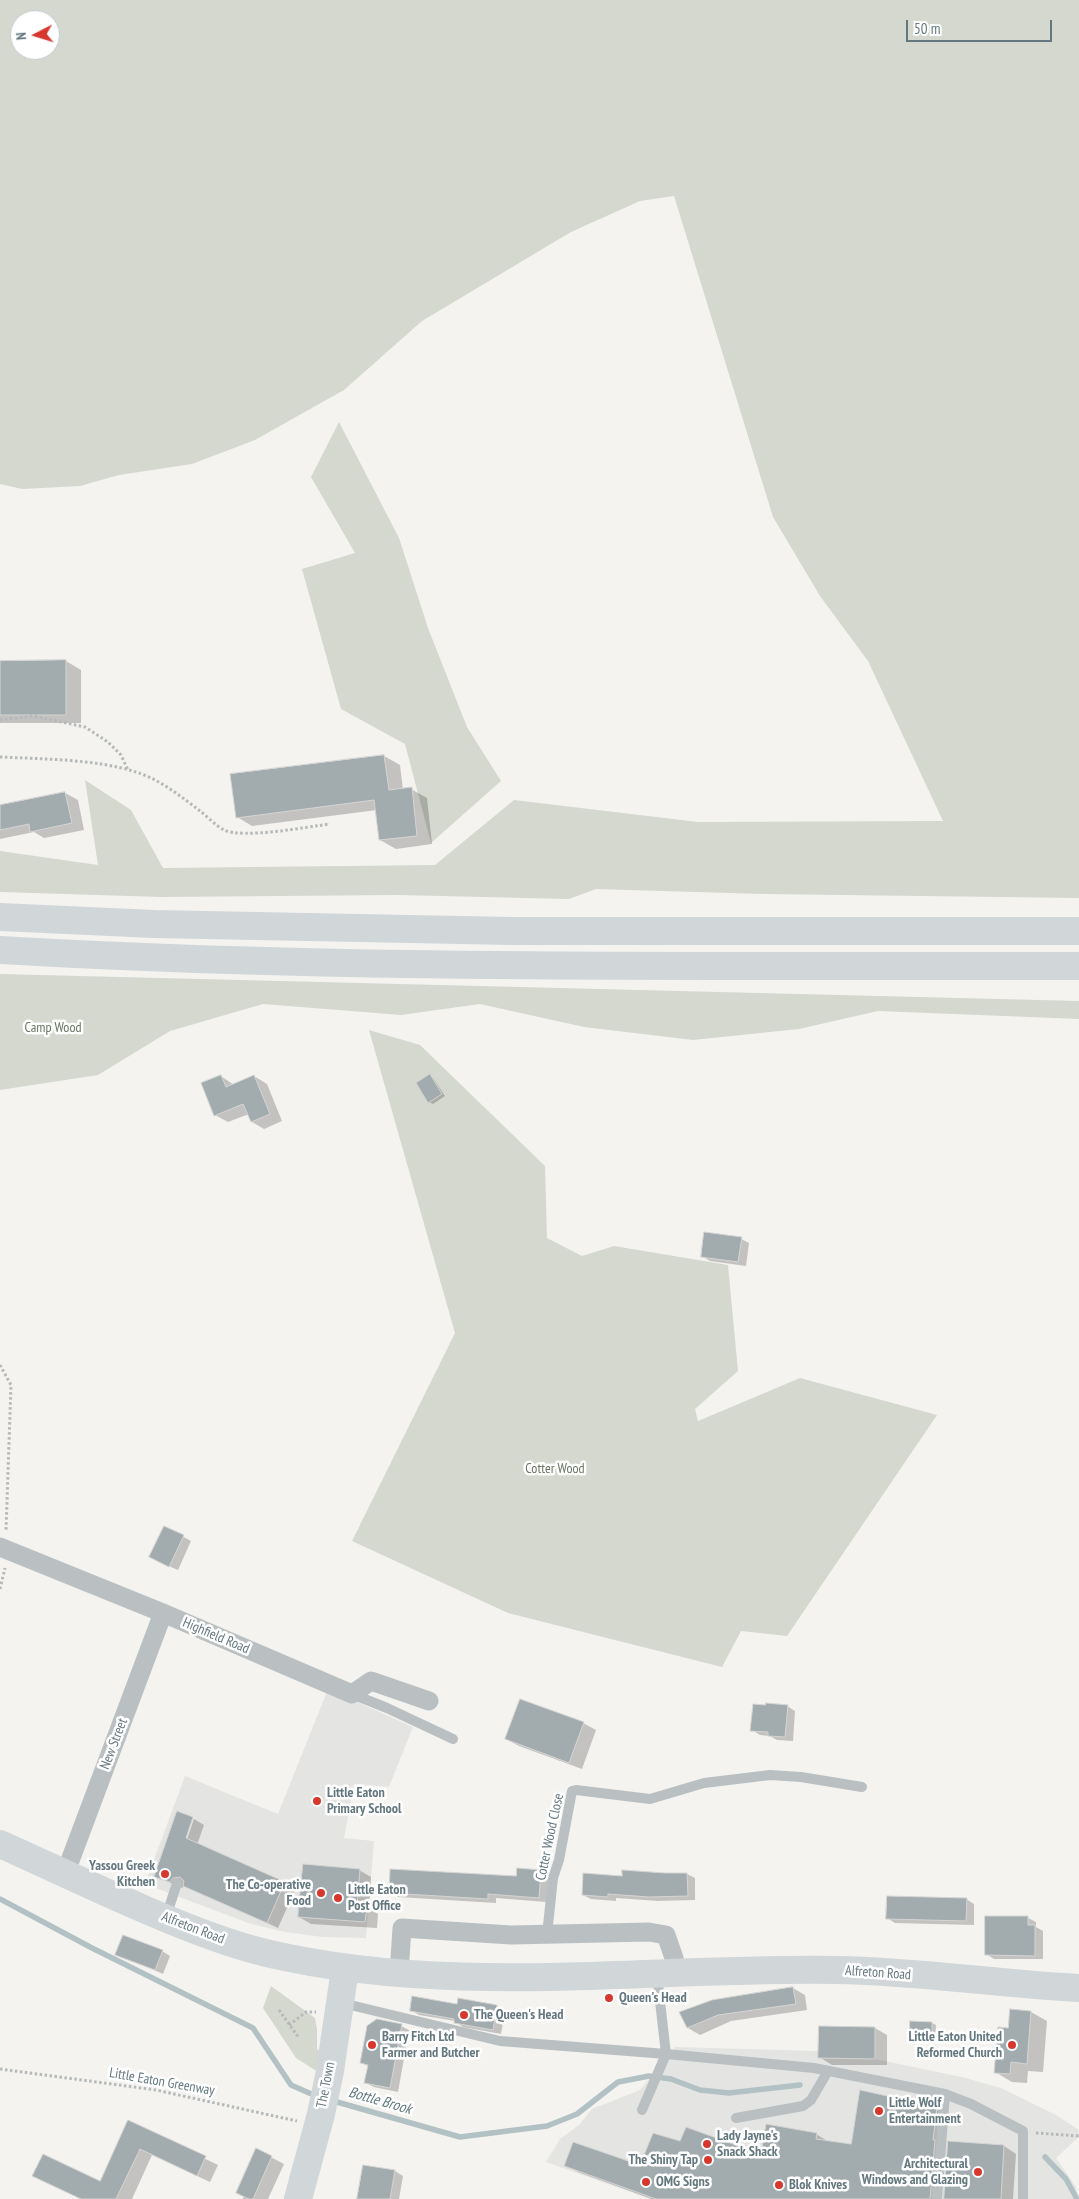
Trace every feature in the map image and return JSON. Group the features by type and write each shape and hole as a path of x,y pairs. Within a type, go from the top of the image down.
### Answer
{"main road":[{"path":"0,917 154,924 512,931 1079,931"},
{"path":"0,950 158,958 496,965 1079,966"},
{"name":"Alfreton Road","path":"0,1844 165,1918 225,1941 264,1952 345,1969 399,1974 519,1976 835,1970 1079,1988"},
{"name":"The Town","path":"298,2199 330,2072 345,1969"}],"street":[{"name":"Highfield Road","path":"5,1550 163,1613 352,1694"},
{"name":"New Street","path":"65,1874 163,1613"},
{"path":"352,1694 371,1681 429,1701"},
{"path":"399,1974 402,1928 512,1935 649,1932 666,1934 674,1958 666,1974"}],"lane":[{"path":"352,1694 453,1739"},
{"name":"Cotter Wood Close","path":"547,1934 554,1878 560,1860 572,1791 650,1799 704,1783 770,1775 800,1777 862,1787"},
{"path":"165,1918 177,1883"},
{"path":"642,2110 666,2054 666,1974"},
{"path":"340,2007 500,2041 666,2054 828,2071 945,2094 971,2104 1023,2131 1023,2199"},
{"path":"736,2118 803,2106 812,2100 828,2071"},
{"path":"937,2199 945,2094"}],"path":[{"path":"0,720 33,716 85,727 108,742 121,755 128,770"},
{"path":"0,757 46,759 137,772 191,804 224,830 241,833 330,824"},
{"path":"0,1365 11,1385 5,1550"},
{"path":"289,2024 306,2012 340,2007"},
{"path":"279,2010 299,2038"},
{"name":"Little Eaton Greenway","path":"0,2069 156,2090 319,2120"},
{"path":"1023,2131 1057,2136 1079,2136"}],"shaded area":[{"name":"Little Eaton Primary School","path":"328,1689 413,1727 389,1787 354,1784 344,1838 374,1841 366,1938 323,1937 285,1932 251,1924 145,1884 185,1776 278,1814"},
{"path":"819,2026 875,2027 875,2059 962,2077 1001,2088 1056,2115 1079,2130 1079,2137 1056,2158 1076,2187 1078,2199 650,2199 546,2162 560,2139 579,2125 592,2109 640,2090 675,2047 818,2051"}],"green space":[{"path":"0,0 1079,0 1079,898 763,894 596,889 569,899 398,895 162,897 0,892 0,851 98,865 85,780 131,810 163,868 435,865 514,800 698,822 943,821 868,661 820,596 773,517 674,196 640,201 571,232 422,321 344,390 255,440 192,464 119,475 80,486 22,489 0,484"},
{"path":"339,422 399,538 428,628 467,727 501,781 431,843 405,744 341,709 302,569 355,553 311,477"},
{"name":"Camp Wood","path":"0,974 1079,1001 1079,1019 878,1011 799,1029 693,1040 584,1027 480,1004 401,1015 263,1004 170,1031 98,1075 0,1090"},
{"name":"Cotter Wood","path":"369,1030 420,1045 545,1166 547,1238 582,1256 614,1246 728,1265 738,1371 695,1409 698,1421 800,1378 937,1415 787,1636 741,1631 722,1667 508,1613 352,1541 455,1333"},
{"path":"271,1986 315,2018 317,2049 320,2051 318,2072 296,2058 263,2008"}],"building":[{"path":"66,660 66,715 0,715 0,661"},
{"path":"384,755 389,790 412,787 417,836 379,840 374,800 236,818 230,774"},
{"path":"65,792 72,823 30,832 29,824 0,830 0,805"},
{"path":"430,1074 442,1094 428,1103 416,1083"},
{"path":"221,1075 226,1087 254,1075 270,1114 251,1122 243,1104 214,1116 201,1083"},
{"path":"704,1232 742,1237 738,1262 701,1257"},
{"path":"164,1526 184,1535 169,1567 149,1557"},
{"path":"520,1699 584,1722 569,1763 505,1739"},
{"path":"766,1703 788,1705 785,1737 768,1736 768,1732 750,1731 753,1704 765,1705"},
{"path":"177,1811 193,1817 186,1838 285,1882 267,1923 183,1886 184,1881 180,1877 173,1878 170,1882 154,1877"},
{"name":"The Co-operative Food","path":"303,1864 360,1869 357,1905 367,1906 365,1922 298,1917"},
{"path":"517,1868 541,1870 539,1898 488,1894 488,1899 389,1893 390,1869 516,1876"},
{"path":"622,1870 687,1873 688,1896 649,1897 608,1894 608,1897 582,1895 583,1873 622,1876"},
{"path":"887,1896 967,1898 966,1921 886,1919"},
{"path":"985,1916 1028,1916 1028,1925 1035,1925 1035,1956 985,1955"},
{"path":"123,1935 163,1950 155,1970 115,1955"},
{"path":"793,1987 796,2004 718,2015 687,2028 679,2012 712,2000"},
{"name":"The Queen's Head","path":"412,1996 457,2004 458,1998 497,2005 493,2030 454,2023 454,2019 410,2011"},
{"name":"Little Eaton United Reformed Church","path":"1010,2009 1031,2011 1027,2064 1011,2062 1010,2074 994,2073 998,2027 1008,2028"},
{"path":"377,2019 402,2024 390,2088 364,2083 368,2065 360,2063 367,2026"},
{"path":"910,2021 932,2022 932,2040 910,2039"},
{"path":"819,2026 875,2027 875,2059 818,2058"},
{"path":"860,2090 937,2107 930,2199 656,2199 564,2166 573,2142 640,2165 653,2133 680,2141 686,2127 761,2154 766,2124 817,2133 816,2139 851,2144"},
{"path":"128,2120 206,2156 197,2176 140,2149 116,2199 81,2199 32,2176 43,2154 100,2181"},
{"name":"Architectural Windows and Glazing","path":"948,2141 1004,2145 1001,2199 944,2199"},
{"path":"256,2148 272,2156 253,2199 249,2199 236,2193"},
{"path":"363,2165 395,2170 390,2199 357,2199"}],"waterway":[{"name":"Bottle Brook","path":"0,1899 92,1948 253,2028 291,2085 316,2096"},
{"name":"Bottle Brook","path":"330,2100 460,2137 547,2126 577,2114 618,2082 649,2076 671,2079 700,2090 729,2093 800,2085"},
{"name":"Bottle Brook","path":"1045,2157 1066,2179 1077,2199"}],"place":[{"name":"Little Eaton Primary School","path":"317,1801"},
{"name":"Yassou Greek Kitchen","path":"165,1874"},
{"name":"The Co-operative Food","path":"321,1893"},
{"name":"Little Eaton Post Office","path":"338,1898"},
{"name":"Queen's Head","path":"609,1998"},
{"name":"The Queen's Head","path":"464,2015"},
{"name":"Barry Fitch Ltd Farmer and Butcher","path":"372,2045"},
{"name":"Little Eaton United Reformed Church","path":"1012,2045"},
{"name":"Little Wolf Entertainment","path":"879,2111"},
{"name":"Lady Jayne's Snack Shack","path":"707,2144"},
{"name":"The Shiny Tap","path":"708,2160"},
{"name":"Architectural Windows and Glazing","path":"978,2172"},
{"name":"OMG Signs","path":"646,2182"},
{"name":"Blok Knives","path":"779,2185"}]}
